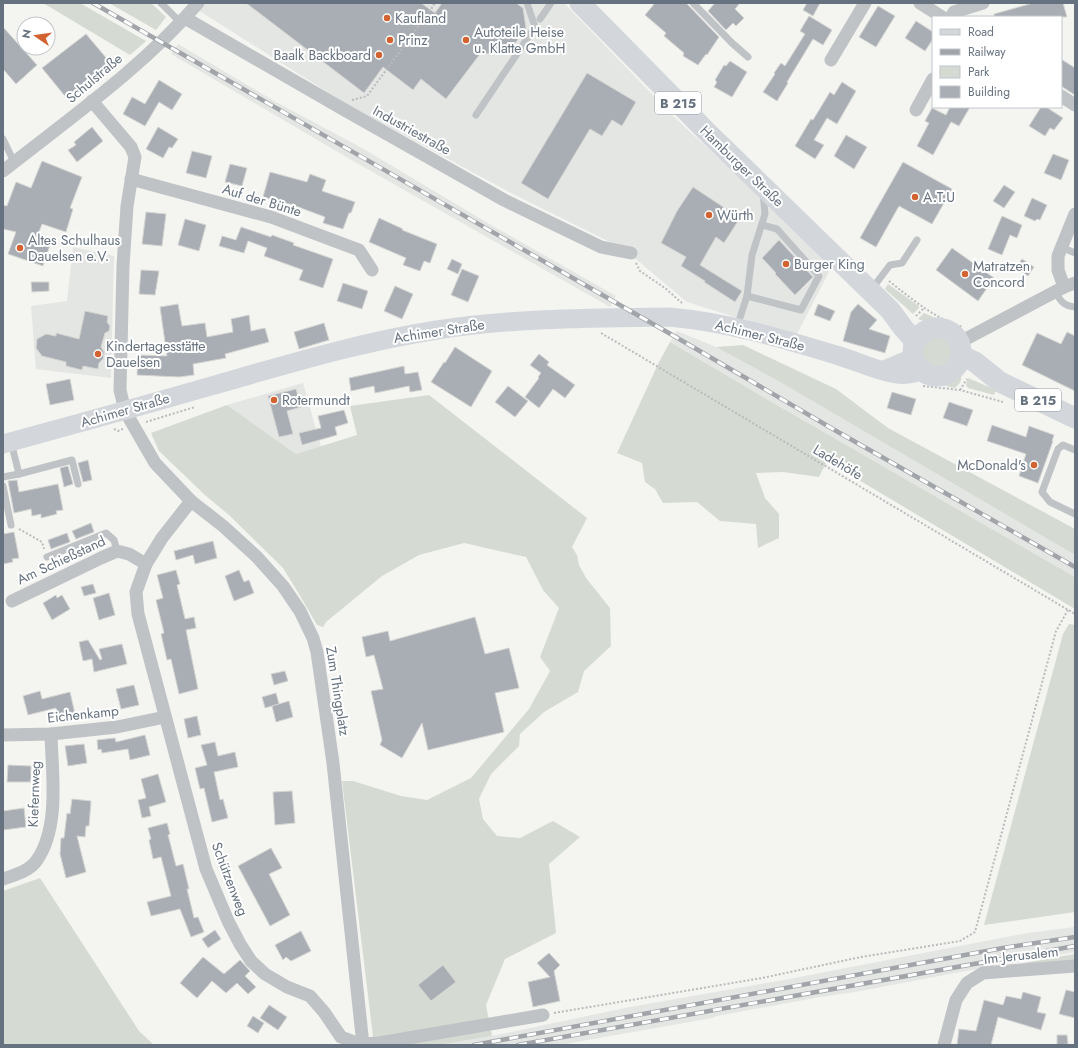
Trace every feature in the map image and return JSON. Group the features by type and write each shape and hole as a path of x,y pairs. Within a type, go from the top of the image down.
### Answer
{"main road":[{"name":"Hamburger Straße","path":"580,3 704,130 763,186 772,208 876,283 890,310 918,350"},
{"name":"Achimer Straße","path":"7,443 125,412 277,367 358,346 436,330 521,320 669,317 712,322 737,327 833,354 882,371 904,375 917,372 918,350"},
{"path":"934,328 940,328 949,330 956,335 962,355 948,373 939,376 926,373 918,350 934,328"},
{"name":"B 215","path":"962,355 1000,382 1075,418"}],"street":[{"name":"Schulstraße","path":"3,171 92,101 148,54 198,3"},
{"path":"831,60 865,3"},
{"path":"920,3 940,16"},
{"path":"952,16 954,12 983,3"},
{"name":"Industriestraße","path":"183,20 504,200 601,247 631,253"},
{"path":"916,110 932,82"},
{"path":"1062,97 1075,105"},
{"name":"Zum Thingplatz","path":"92,101 131,147 135,157 126,221 120,390 125,412 155,463 191,501 223,526 256,557 283,586 300,611 313,638 317,652 333,763 363,1045"},
{"name":"Auf der Bünte","path":"132,179 270,217 359,250 372,270"},
{"path":"962,355 1065,287 1058,270 1058,256 1075,214"},
{"name":"Schützenweg","path":"191,501 162,538 146,564 136,592 138,614 206,869 228,921 240,944 252,961 265,974 287,987 310,996 324,1012 341,1037 360,1044 379,1043 543,1015"},
{"name":"Am Schießstand","path":"12,601 101,558 117,552 129,554 146,564"},
{"name":"Eichenkamp","path":"3,735 51,734 117,727 165,717"},
{"name":"Kiefernweg","path":"3,879 22,872 37,861 50,833 53,795 51,734"},
{"name":"Im Jerusalem","path":"944,1045 956,1000 967,983 983,973 1075,966"}],"lane":[{"path":"161,3 183,20"},
{"path":"476,115 535,27 527,3"},
{"path":"540,19 551,3"},
{"path":"693,3 748,58"},
{"path":"3,139 14,162"},
{"path":"737,327 747,296 752,255 762,225 772,208"},
{"path":"747,296 801,310 819,276 777,229 762,225"},
{"path":"876,283 890,265 902,264 918,240"},
{"path":"1061,247 1075,253"},
{"path":"1065,287 1061,301 1068,306 1075,307"},
{"path":"7,443 19,474"},
{"path":"1075,450 1063,445 1058,450 1042,492 1050,502 1075,514"},
{"path":"3,478 72,460 78,484"},
{"path":"3,486 11,525"},
{"path":"47,557 106,533 114,540 117,552"}],"path":[{"path":"343,109 349,100 367,96 434,5 432,3"},
{"path":"631,253 640,271 665,288 685,306"},
{"path":"876,283 924,308 944,320 962,355 960,390 918,350 924,308"},
{"name":"Ladehöfe","path":"596,330 1075,614"},
{"path":"150,421 194,408 199,405"},
{"path":"11,525 42,542 47,557"},
{"path":"543,1015 762,978 861,957 960,941 975,932 1056,631 1068,610"}],"shaded area":[{"path":"205,3 564,3 674,117 833,264 796,336 687,302 624,249 509,192 343,102 198,10"},
{"path":"178,44 276,102 362,148 486,222 616,296 610,307 355,162 171,54"},
{"path":"73,247 114,256 111,378 36,369 31,306 67,301"},
{"path":"677,331 716,347 780,382 1075,555 1075,577 670,342"},
{"path":"303,383 321,447 296,454 227,405"},
{"path":"1075,927 1075,952 559,1045 438,1045 492,1036 630,1007 784,980 1027,933"}],"green space":[{"path":"43,3 80,3 146,41 130,55"},
{"path":"109,3 151,3 166,17 156,30"},
{"path":"888,284 919,306 919,308 913,314 885,289"},
{"path":"924,313 965,331 959,330 944,323 918,319"},
{"path":"937,336 948,340 952,351 948,362 937,366 926,362 922,351 926,340"},
{"path":"670,342 1075,577 1075,609 827,461 819,477 783,472 756,473 765,498 779,514 779,538 758,548 756,524 720,521 697,502 663,503 655,489 645,482 642,463 617,453 659,362"},
{"path":"743,345 836,389 888,428 1075,529 1075,555 780,382 716,347"},
{"path":"957,375 961,376 961,380 955,388 947,386 942,380"},
{"path":"968,378 996,390 994,395 968,388 966,385"},
{"path":"429,395 587,518 572,547 577,555 579,565 586,578 610,608 611,646 584,671 578,692 544,712 520,734 519,746 491,774 479,799 483,819 497,836 520,838 553,821 580,837 549,864 556,933 505,959 486,1005 492,1036 438,1045 374,1045 342,781 353,781 401,796 427,800 471,778 529,709 550,671 540,657 559,608 543,590 526,557 464,543 419,555 382,576 326,622 323,627 317,625 283,568 229,515 206,496 159,451 151,433 227,405 296,454 357,435 350,406"},
{"path":"1069,624 1075,625 1075,912 984,925 1063,634"},
{"path":"40,878 139,1031 154,1045 3,1045 3,891"},
{"path":"1075,954 1075,964 989,969"}],"building":[{"path":"246,3 421,3 435,13 442,3 516,3 523,8 526,28 509,52 480,54 446,99 421,79 413,90 383,67 364,93"},
{"path":"655,3 686,3 719,37 698,65 683,56 684,53 664,36 666,33 645,15"},
{"path":"715,3 740,3 735,9 744,18 736,26 733,23 726,30 708,11"},
{"path":"807,3 820,3 813,16 803,10"},
{"path":"1033,3 1063,3 1067,17 994,16 994,14"},
{"path":"878,6 895,16 876,47 859,37"},
{"path":"809,16 832,30 823,45 813,39 777,101 763,92 781,63 785,66 805,34 800,31"},
{"path":"916,21 932,31 932,40 925,51 905,38"},
{"path":"3,27 16,42 16,56 29,56 37,65 16,84 3,69"},
{"path":"86,34 113,66 69,101 42,68"},
{"path":"1062,60 1075,68 1075,95 1062,87"},
{"path":"730,61 747,72 732,97 714,87 717,82 715,80 724,65 726,66"},
{"path":"587,73 636,102 622,126 612,120 602,136 590,129 548,199 521,183"},
{"path":"159,80 182,94 172,110 159,102 145,126 123,114 132,97 145,104"},
{"path":"842,82 856,91 837,124 827,118 814,140 824,145 815,159 795,146 811,119 813,120 830,92 834,95"},
{"path":"932,108 946,115 950,108 969,108 959,126 951,122 933,155 917,146 929,123 925,121"},
{"path":"1040,108 1048,108 1063,118 1054,130 1050,128 1045,136 1029,126"},
{"path":"92,127 103,141 77,162 68,150 76,145 74,142"},
{"path":"158,127 178,139 172,148 169,147 163,158 146,149"},
{"path":"846,135 867,147 854,169 834,156"},
{"path":"192,151 212,156 206,178 186,173"},
{"path":"1053,154 1069,160 1061,180 1044,173"},
{"path":"42,161 82,177 70,208 73,209 66,232 42,224 36,240 50,245 43,266 8,254 16,232 3,229 3,205 7,206 16,182 31,188"},
{"name":"A.T.U","path":"903,162 952,189 932,224 899,206 876,247 860,238"},
{"path":"230,164 247,168 242,186 225,182"},
{"path":"270,172 307,182 310,174 326,180 322,191 355,202 343,229 323,223 325,217 293,205 263,197"},
{"path":"1004,185 1015,192 1004,208 993,201"},
{"path":"693,187 740,218 724,243 716,237 700,265 742,291 735,302 681,266 686,257 661,243 677,211"},
{"path":"1032,198 1047,205 1040,220 1037,219 1035,221 1024,216"},
{"path":"146,212 166,214 162,246 142,244"},
{"path":"1002,216 1022,225 1017,238 1010,235 1002,255 988,249"},
{"path":"379,218 403,229 402,230 437,244 430,263 424,261 420,271 403,265 406,258 369,242"},
{"path":"185,219 206,225 199,251 178,245"},
{"path":"241,227 271,237 272,235 294,243 293,245 333,259 323,288 299,280 303,270 264,256 267,248 248,241 244,253 219,246 222,236 236,240"},
{"name":"Burger King","path":"779,240 813,277 795,295 762,258"},
{"name":"Matratzen Concord","path":"952,248 994,278 978,301 936,270"},
{"path":"452,259 462,264 458,274 447,269"},
{"path":"1022,259 1034,267 1028,276 1016,268"},
{"path":"462,269 479,276 468,302 451,295"},
{"path":"141,270 159,271 155,295 139,294"},
{"path":"31,282 49,282 49,291 32,292"},
{"path":"343,283 368,291 362,309 337,301"},
{"path":"395,286 413,294 402,319 384,311"},
{"path":"178,304 182,326 205,323 207,337 233,332 231,319 249,315 251,331 265,328 269,342 225,354 226,358 193,364 194,375 179,377 137,375 138,355 167,356 160,307"},
{"path":"818,304 835,311 830,321 814,315"},
{"path":"858,304 877,320 869,329 890,336 885,353 843,341 851,312"},
{"path":"85,311 108,316 107,322 110,326 109,331 105,333 101,347 104,352 103,359 99,363 98,369 83,366 82,370 66,366 66,362 42,356 36,348 37,339 46,334 56,336 56,333 79,339"},
{"path":"324,323 329,340 299,349 294,332"},
{"path":"1067,332 1075,336 1075,391 1022,365 1037,333 1061,344"},
{"path":"455,347 492,371 471,407 431,382"},
{"path":"539,354 549,362 547,365 575,385 565,398 553,389 539,408 525,397 541,373 530,365"},
{"path":"404,366 405,374 418,372 422,390 410,392 409,386 375,393 374,386 351,391 349,378"},
{"path":"70,379 74,400 50,405 46,384"},
{"path":"508,386 528,401 515,417 495,402"},
{"path":"296,389 301,407 287,411 293,434 279,437 268,396"},
{"path":"892,392 916,399 911,415 887,408"},
{"path":"949,402 973,410 967,426 943,418"},
{"path":"344,410 348,423 335,427 337,435 302,445 299,433 321,428 318,416"},
{"name":"McDonald's","path":"992,425 1026,437 1029,426 1054,435 1038,483 1019,476 1026,454 987,441"},
{"path":"88,460 92,480 83,482 78,463"},
{"path":"68,466 73,484 64,487 60,468"},
{"path":"17,480 19,492 58,484 63,510 56,511 57,514 41,518 41,514 32,516 31,509 14,513 8,481"},
{"path":"91,523 94,532 76,539 72,531"},
{"path":"14,532 19,558 12,559 13,562 3,564 3,534"},
{"path":"67,533 70,542 51,549 48,540"},
{"path":"213,541 217,558 195,564 193,555 176,560 174,551"},
{"path":"176,570 180,584 177,585 185,619 194,617 196,628 186,630 198,689 179,694 171,659 167,660 161,634 164,633 156,600 163,598 157,575"},
{"path":"239,570 244,582 249,580 254,593 234,601 225,576"},
{"path":"93,584 96,593 84,596 81,587"},
{"path":"109,593 115,615 99,620 93,598"},
{"path":"56,595 57,598 62,595 70,609 52,620 43,603"},
{"path":"475,617 485,654 509,648 519,688 495,693 504,732 428,750 422,723 402,758 380,745 382,740 371,691 383,689 374,655 366,657 362,637 388,631 390,641"},
{"path":"88,640 100,660 102,659 99,649 122,644 127,664 94,672 92,659 83,661 79,642"},
{"path":"285,671 288,681 274,685 271,674"},
{"path":"134,685 139,705 121,709 116,689"},
{"path":"40,691 42,699 70,692 75,714 58,718 56,708 28,715 23,696"},
{"path":"276,693 279,704 265,708 262,697"},
{"path":"289,701 293,717 276,722 272,706"},
{"path":"197,716 201,735 188,738 184,719"},
{"path":"145,735 150,755 130,760 128,749 102,753 101,749 98,750 97,740 115,738 116,742"},
{"path":"215,742 218,756 235,752 238,767 214,772 220,800 223,799 228,818 212,822 204,788 200,789 195,768 207,765 201,745"},
{"path":"84,744 87,763 68,766 65,746"},
{"path":"8,765 31,766 31,782 7,782"},
{"path":"158,774 166,802 149,807 151,816 142,818 138,800 146,798 141,779"},
{"path":"292,791 295,823 275,825 273,792"},
{"path":"72,799 91,801 89,826 86,826 85,837 77,836 86,872 66,878 60,854 61,838 64,838 67,813 70,814"},
{"path":"24,808 26,827 3,830 3,811"},
{"path":"167,823 170,834 168,835 176,866 183,864 194,918 198,917 204,932 191,937 180,909 151,916 147,902 171,896 161,857 153,859 149,840 151,839 148,828"},
{"path":"271,848 282,868 269,874 290,915 270,926 238,866"},
{"path":"215,930 221,939 208,948 202,939"},
{"path":"301,931 311,951 291,961 286,957 283,960 275,945"},
{"path":"549,953 560,965 554,971 560,1001 533,1007 528,982 550,977 537,963"},
{"path":"203,957 224,974 240,960 250,971 245,976 256,987 248,994 237,983 226,993 212,981 197,998 180,983"},
{"path":"443,965 456,982 431,1001 418,985"},
{"path":"1066,990 1075,992 1075,1018 1059,1014"},
{"path":"1023,992 1041,997 1037,1012 1046,1014 1041,1030 998,1017 991,1045 957,1045 959,1029 976,1031 984,1000 1003,1005 1006,996 1021,999"},
{"path":"269,1005 287,1017 278,1030 260,1018"},
{"path":"253,1016 264,1023 258,1033 247,1026"},
{"path":"1057,1035 1067,1035 1068,1044 1057,1045"}],"railway":[{"path":"93,3 1075,567"},
{"path":"474,1045 1003,948 1075,937"},
{"path":"518,1045 1075,946"}],"place":[{"name":"Kaufland","path":"387,18"},
{"name":"Prinz","path":"390,40"},
{"name":"Autoteile Heise u. Klatte GmbH","path":"466,40"},
{"name":"Baalk Backboard","path":"379,55"},
{"name":"A.T.U","path":"915,197"},
{"name":"Würth","path":"709,215"},
{"name":"Altes Schulhaus Dauelsen e.V.","path":"20,248"},
{"name":"Burger King","path":"786,264"},
{"name":"Matratzen Concord","path":"965,274"},
{"name":"Kindertagesstätte Dauelsen","path":"98,354"},
{"name":"Rotermundt","path":"274,400"},
{"name":"McDonald's","path":"1034,465"}]}
